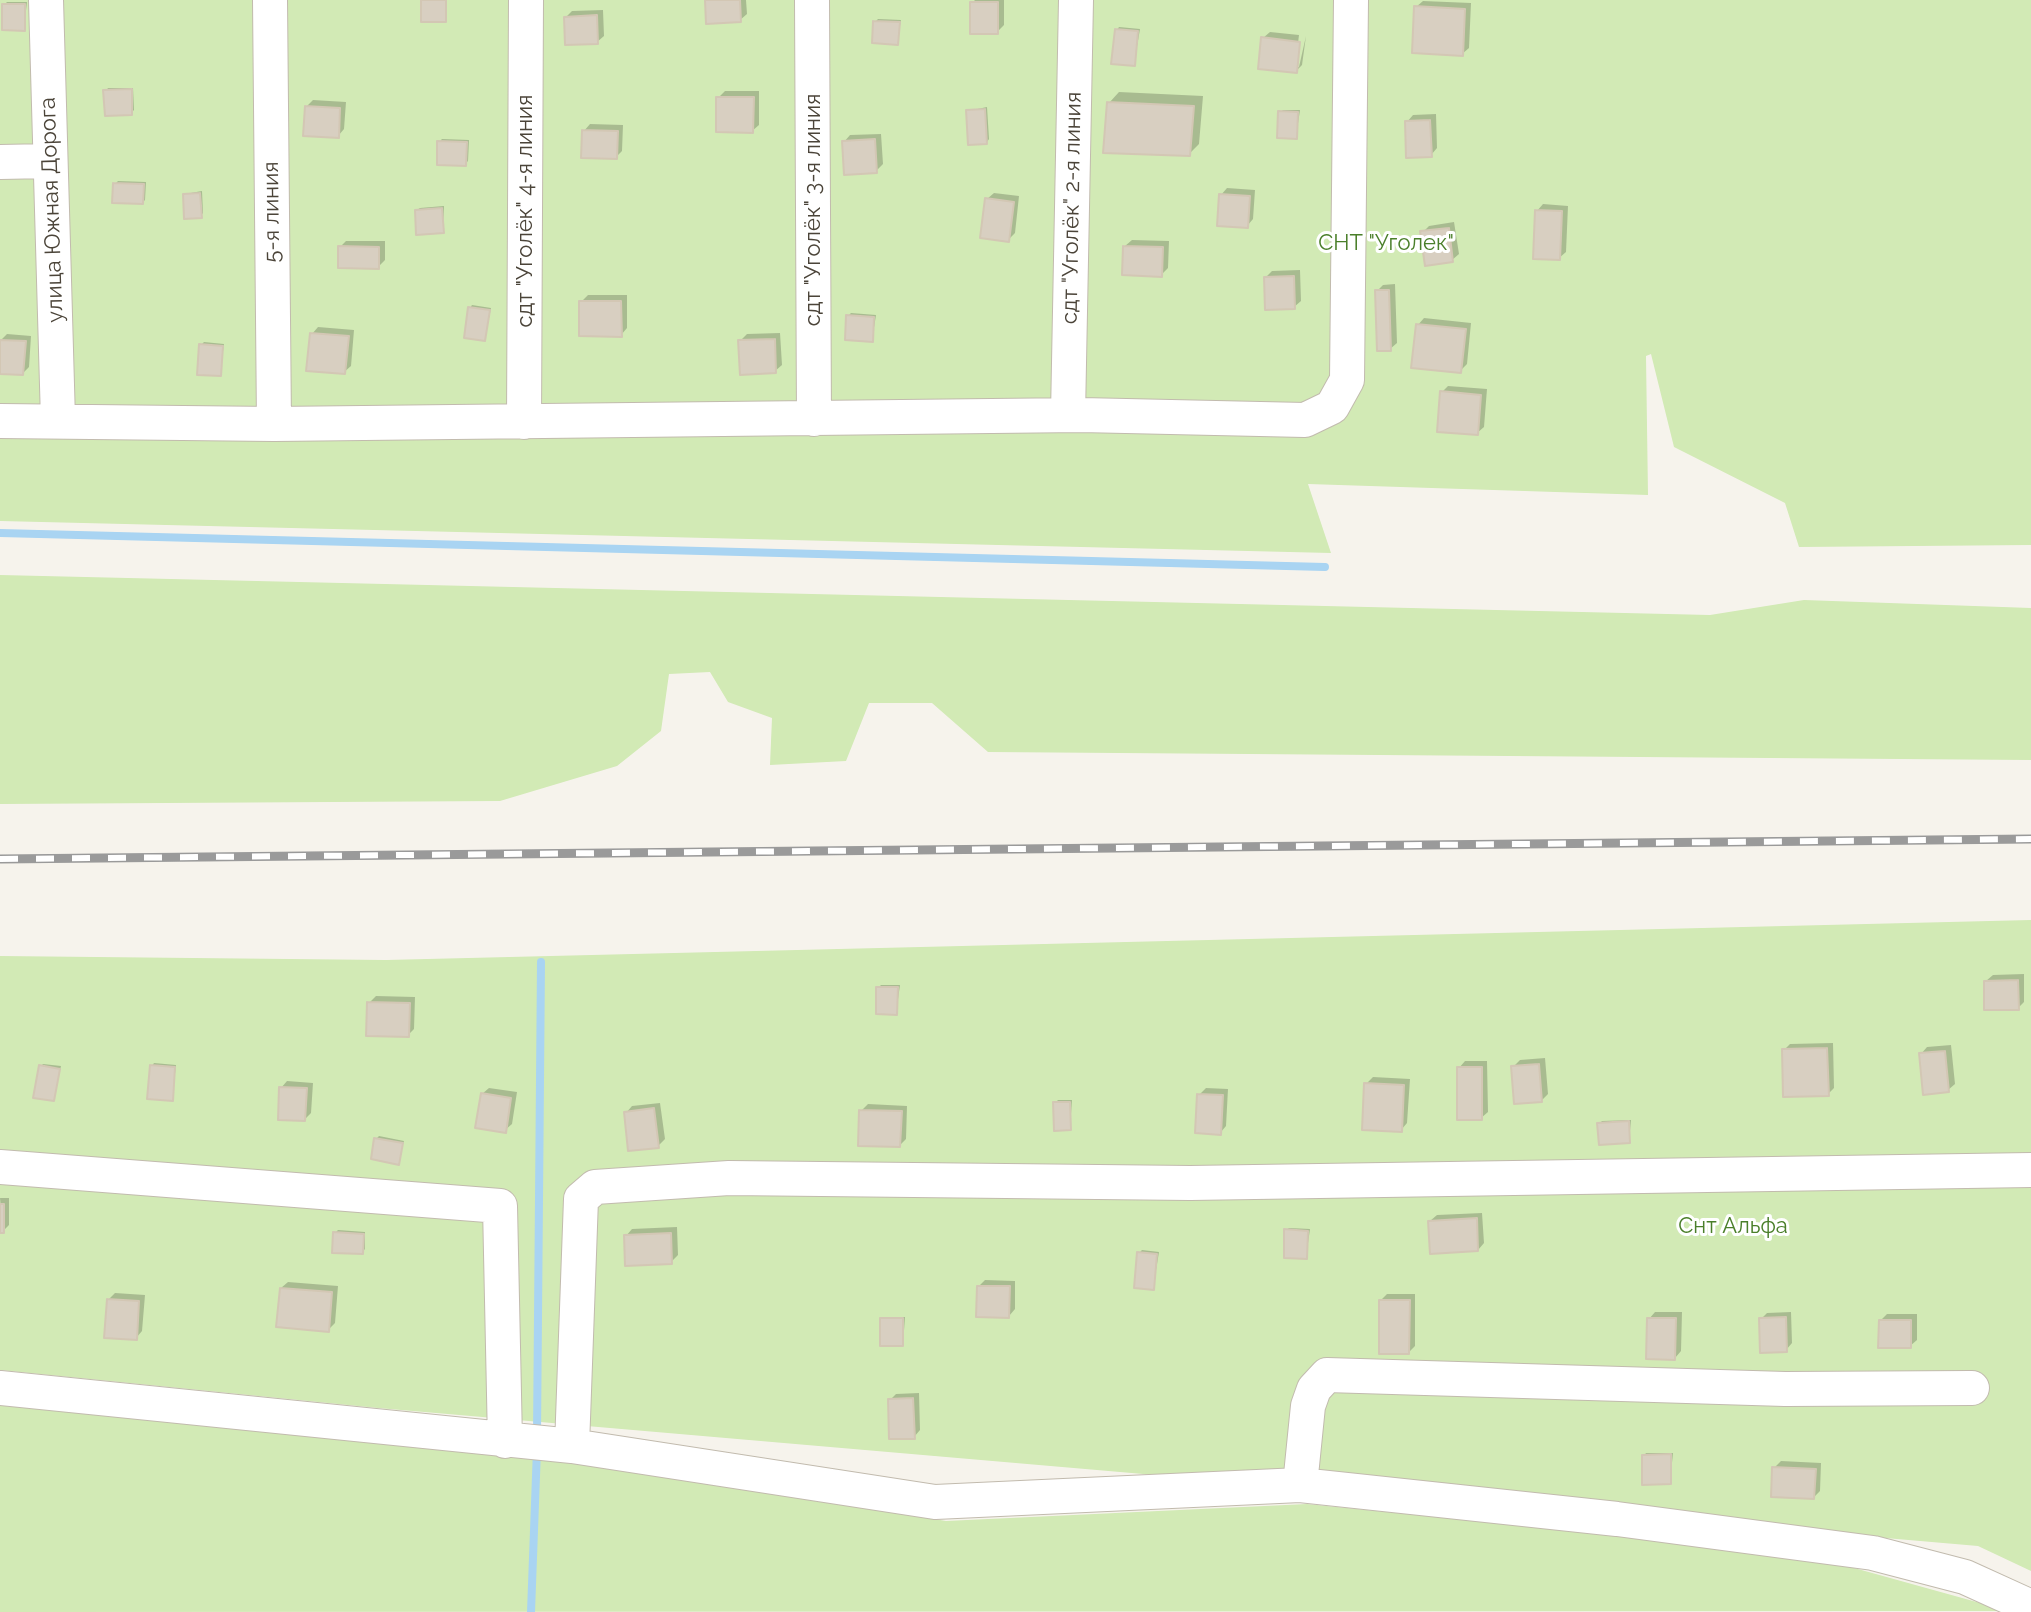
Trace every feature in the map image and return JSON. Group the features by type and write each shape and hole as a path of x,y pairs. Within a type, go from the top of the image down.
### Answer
{"street":[{"name":"улица Южная Дорога","path":"46,0 58,420"},
{"name":"5-я линия","path":"270,0 274,424"},
{"name":"сдт \"Уголёк\" 4-я линия","path":"524,422 526,0"},
{"name":"сдт \"Уголёк\" 3-я линия","path":"812,0 814,419"},
{"name":"сдт \"Уголёк\" 2-я линия","path":"1068,415 1076,0"},
{"path":"0,421 274,424 1068,415 1305,420 1332,407 1347,380 1351,0"},
{"path":"0,162 49,161"},
{"path":"0,1167 500,1206 505,1441"},
{"path":"572,1446 581,1199 595,1187 729,1178 1190,1183 2031,1170"},
{"path":"1300,1485 1308,1406 1314,1389 1327,1375 1785,1389 1972,1388"},
{"path":"0,1388 572,1446 935,1502 1300,1485 1617,1519 1873,1553 1965,1577 2031,1607"}],"green space":[{"name":"СНТ \"Уголек\"","path":"0,0 2031,0 2031,545 1799,547 1785,503 1674,447 1651,354 1646,356 1648,495 1308,484 1331,553 0,521"},
{"path":"0,575 1710,615 1804,600 2031,608 2031,760 988,752 932,703 869,703 846,761 770,765 772,718 728,702 710,672 669,674 661,731 617,766 500,801 0,804"},
{"name":"Снт Альфа","path":"2031,920 2031,1571 1978,1546 378,1408 0,1370 0,956 386,960"},
{"path":"0,1399 605,1463 946,1521 1307,1504 1625,1536 1847,1566 2009,1611 0,1612"}],"building":[{"path":"421,0 446,0 446,22 421,22"},
{"path":"705,0 740,0 741,22 706,24"},
{"path":"970,2 998,2 998,34 970,34"},
{"path":"2,4 25,4 25,31 2,30"},
{"path":"1414,6 1465,9 1463,56 1412,53"},
{"path":"597,15 598,44 565,45 564,17"},
{"path":"873,21 900,22 898,45 872,43"},
{"path":"1115,29 1138,31 1135,66 1111,64"},
{"path":"1261,37 1300,42 1297,73 1258,69"},
{"path":"132,89 132,115 105,116 103,90"},
{"path":"716,97 754,97 753,133 716,132"},
{"path":"1107,102 1194,106 1190,156 1103,153"},
{"path":"305,106 340,108 339,138 303,136"},
{"path":"985,109 987,144 968,145 966,110"},
{"path":"1278,111 1298,112 1297,139 1277,138"},
{"path":"1430,120 1432,157 1406,158 1405,121"},
{"path":"582,130 618,131 617,159 581,158"},
{"path":"875,139 877,173 844,175 842,141"},
{"path":"437,141 467,142 466,166 437,165"},
{"path":"113,183 144,184 143,204 112,203"},
{"path":"200,193 202,218 184,219 183,194"},
{"path":"1219,194 1250,196 1248,228 1217,226"},
{"path":"985,198 1014,202 1009,242 980,238"},
{"path":"442,208 444,233 416,235 415,210"},
{"path":"1535,210 1562,211 1560,260 1533,259"},
{"path":"1449,228 1453,262 1425,266 1420,231"},
{"path":"338,246 379,247 379,269 338,268"},
{"path":"1123,246 1163,247 1162,277 1122,275"},
{"path":"1294,276 1295,309 1265,310 1264,277"},
{"path":"1375,290 1389,290 1391,351 1377,351"},
{"path":"579,301 621,301 622,337 579,336"},
{"path":"468,307 490,310 485,341 464,338"},
{"path":"846,315 874,317 873,342 845,340"},
{"path":"1416,324 1466,329 1461,373 1411,368"},
{"path":"310,333 349,336 345,374 306,371"},
{"path":"775,339 776,373 740,375 738,340"},
{"path":"0,340 26,341 23,375 0,374"},
{"path":"199,344 223,346 221,376 197,375"},
{"path":"1440,391 1481,395 1478,435 1437,432"},
{"path":"2018,980 2019,1010 1984,1010 1984,981"},
{"path":"876,987 898,987 897,1015 876,1014"},
{"path":"367,1002 410,1003 409,1037 366,1036"},
{"path":"1827,1048 1829,1096 1783,1097 1782,1049"},
{"path":"1945,1051 1949,1092 1923,1095 1919,1053"},
{"path":"1539,1064 1542,1102 1514,1104 1511,1066"},
{"path":"39,1065 60,1069 54,1101 33,1098"},
{"path":"150,1065 175,1067 173,1101 147,1099"},
{"path":"1457,1067 1482,1067 1482,1120 1457,1120"},
{"path":"1364,1083 1404,1085 1402,1132 1362,1130"},
{"path":"279,1087 307,1088 305,1121 278,1120"},
{"path":"481,1093 511,1098 506,1133 475,1128"},
{"path":"1197,1094 1223,1095 1221,1135 1195,1133"},
{"path":"1053,1102 1070,1102 1071,1130 1054,1131"},
{"path":"654,1108 659,1148 628,1151 624,1112"},
{"path":"859,1110 902,1111 900,1147 858,1146"},
{"path":"1629,1121 1630,1143 1599,1145 1597,1123"},
{"path":"374,1138 403,1143 399,1165 371,1159"},
{"path":"0,1204 4,1204 4,1233 0,1233"},
{"path":"1477,1218 1478,1251 1430,1254 1428,1221"},
{"path":"1284,1229 1308,1231 1307,1259 1284,1258"},
{"path":"333,1232 364,1234 363,1254 332,1253"},
{"path":"671,1233 672,1264 625,1266 624,1235"},
{"path":"1137,1252 1157,1254 1154,1290 1134,1288"},
{"path":"977,1286 1010,1286 1009,1318 976,1317"},
{"path":"280,1288 332,1292 329,1332 276,1327"},
{"path":"107,1299 139,1301 137,1340 104,1338"},
{"path":"1379,1300 1410,1300 1409,1354 1379,1354"},
{"path":"1786,1317 1787,1352 1760,1353 1759,1318"},
{"path":"880,1318 903,1318 903,1346 880,1346"},
{"path":"1647,1318 1676,1318 1675,1360 1646,1359"},
{"path":"1879,1320 1911,1320 1911,1348 1878,1348"},
{"path":"913,1398 915,1439 889,1439 888,1399"},
{"path":"1671,1454 1671,1484 1642,1485 1642,1455"},
{"path":"1772,1467 1816,1469 1814,1499 1771,1497"}],"waterway":[{"path":"0,533 1325,567"},
{"path":"537,1435 541,962"},
{"path":"531,1612 537,1449"}],"railway":[{"path":"0,859 2031,839"}]}
